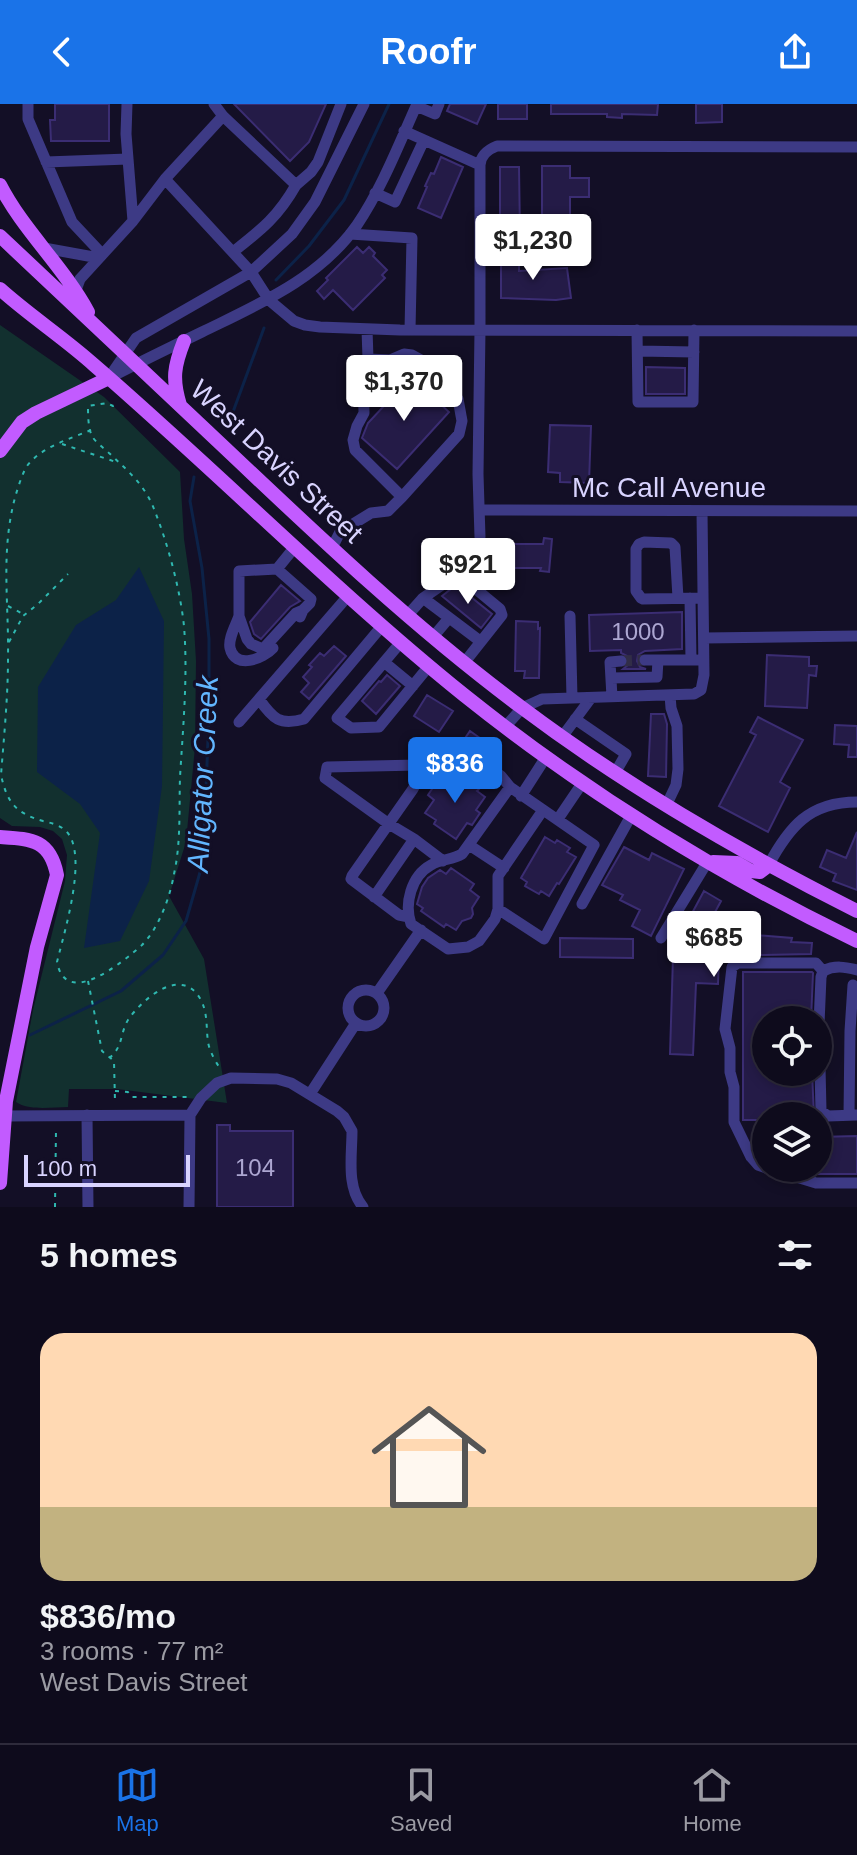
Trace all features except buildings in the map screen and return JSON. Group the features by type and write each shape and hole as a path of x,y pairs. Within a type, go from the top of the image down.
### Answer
{"main road":[{"path":"0,185 9,203 76,290 96,326"},
{"name":"West Davis Street","path":"0,236 332,548 464,663 562,737 666,806 768,866 857,911"},
{"name":"West Davis Street","path":"0,289 109,378 382,626 505,727 583,782 708,861 857,941"},
{"path":"180,405 174,373 184,341"},
{"path":"0,451 22,422 109,378"},
{"path":"294,548 304,541 332,548"},
{"path":"0,837 29,839 39,843 54,864 57,875 37,947 4,1116 0,1183"},
{"path":"708,861 737,863 760,872 768,866"}],"street":[{"path":"28,104 28,119 72,222 101,256"},
{"path":"127,104 126,134 133,221"},
{"path":"214,104 296,185"},
{"path":"233,252 273,219 296,185 311,172 341,104"},
{"path":"131,359 136,338 251,272 292,234 315,202 364,104"},
{"path":"109,378 131,359 184,341 269,300 321,263 350,234 375,193 416,105 435,114 439,104"},
{"path":"76,290 80,279 223,116"},
{"path":"404,131 480,165"},
{"path":"375,193 395,202 424,140"},
{"path":"480,537 480,159 485,153 497,146 857,147"},
{"path":"46,162 128,159"},
{"path":"165,179 251,272 269,300 282,313 305,325 410,330 857,331"},
{"path":"350,234 412,238 410,330"},
{"path":"44,248 101,256"},
{"path":"367,329 368,359 363,371 364,413 353,440 355,450 402,497"},
{"path":"637,330 638,402 693,402 694,330"},
{"path":"639,351 694,352"},
{"path":"332,548 340,532 371,513 388,511 459,434 462,421 458,399 423,361 404,354 390,360 368,359"},
{"name":"Mc Call Avenue","path":"480,510 857,511"},
{"path":"505,727 522,708 542,699 694,694 701,690 704,675 702,511"},
{"path":"691,660 684,598 675,547 664,542 639,544 636,549 638,595 643,599 684,598 703,598"},
{"path":"277,569 294,548"},
{"path":"277,569 311,599 303,610 296,613 263,649 251,644 241,621 239,571 277,569"},
{"path":"407,616 423,598 459,575 502,612 464,663"},
{"path":"239,722 348,596"},
{"path":"423,598 480,641"},
{"path":"241,621 231,636 230,649 240,660 249,661 269,653 301,617 303,610"},
{"path":"570,616 572,698"},
{"path":"433,637 449,618"},
{"path":"259,699 274,717 284,722 304,719 382,626"},
{"path":"704,638 857,636"},
{"path":"401,642 337,718 351,728 379,727 429,666"},
{"path":"611,678 657,677 652,660 704,660"},
{"path":"612,697 610,662 621,661"},
{"path":"384,662 413,686"},
{"path":"666,806 676,785 678,769 677,726 670,695"},
{"path":"562,737 591,698"},
{"path":"575,719 626,754 615,773"},
{"path":"521,796 546,757"},
{"path":"409,917 399,915 351,879 389,824 417,781 418,765 327,767 325,778 389,824 414,839 443,861"},
{"path":"487,766 521,796 593,843 594,848 544,939 498,909"},
{"path":"558,819 583,782"},
{"path":"510,787 459,857 424,870 409,897 411,924 448,949 468,947 479,941 498,909 497,879 543,810"},
{"path":"768,866 782,841 798,822 822,806 857,802"},
{"path":"582,904 632,814"},
{"path":"374,897 414,839"},
{"path":"469,845 504,868"},
{"path":"661,938 708,861"},
{"path":"377,993 421,930"},
{"path":"752,1158 734,1122 734,1087 725,1029 732,967 738,963 816,963 823,971"},
{"path":"842,967 856,979 850,1031 853,1115 828,1116 821,1111 821,977 823,971 829,968 842,967"},
{"path":"365,990 377,993 384,1004 383,1016 373,1025 356,1023 348,1011 352,996 365,990"},
{"path":"310,1094 356,1023"},
{"path":"189,1207 190,1115 201,1098 217,1083 231,1078 255,1077 285,1080 337,1111 349,1124 352,1131 352,1184 363,1207"},
{"path":"87,1115 88,1207"},
{"path":"4,1116 190,1115"},
{"path":"813,1182 857,1183"}],"path":[{"path":"91,430 39,454 31,462 17,490 6,531 8,668 1,775 10,803 30,817 55,824 66,831 73,842 77,861 75,880 57,962 59,971 71,983 88,981 119,964 152,934 172,885 176,863 183,733 184,624 176,583 154,508 140,484 93,438 88,406 117,404"},
{"path":"60,443 120,464"},
{"path":"8,642 24,615 68,574"},
{"path":"6,605 24,615"},
{"path":"88,981 102,1051 114,1061 115,1115"},
{"path":"109,1058 117,1051 126,1023 148,999 160,990 181,983 197,993 203,1004 210,1049 222,1072"},
{"path":"115,1091 128,1092 132,1097 188,1096"},
{"path":"55,1207 56,1115"}],"green space":[{"path":"0,325 104,397 180,472 196,661 195,747 186,842 169,896 204,959 227,1103 117,1089 69,1089 68,1107 34,1108 16,1102 33,1010 65,881 67,855 62,839 53,831 12,826 0,818"}],"water":[{"path":"139,567 164,621 162,786 149,881 120,941 84,948 100,833 80,804 37,772 38,687 76,625 116,600"}],"waterway":[{"name":"Alligator Creek","path":"276,280 309,246 344,200 389,104"},
{"name":"Alligator Creek","path":"230,420 264,328"},
{"name":"Alligator Creek","path":"30,1035 121,991 163,955 186,921 203,862 209,715 209,639 202,568 190,501 194,477"}],"tunnel":[{"path":"621,661 645,660"}]}
